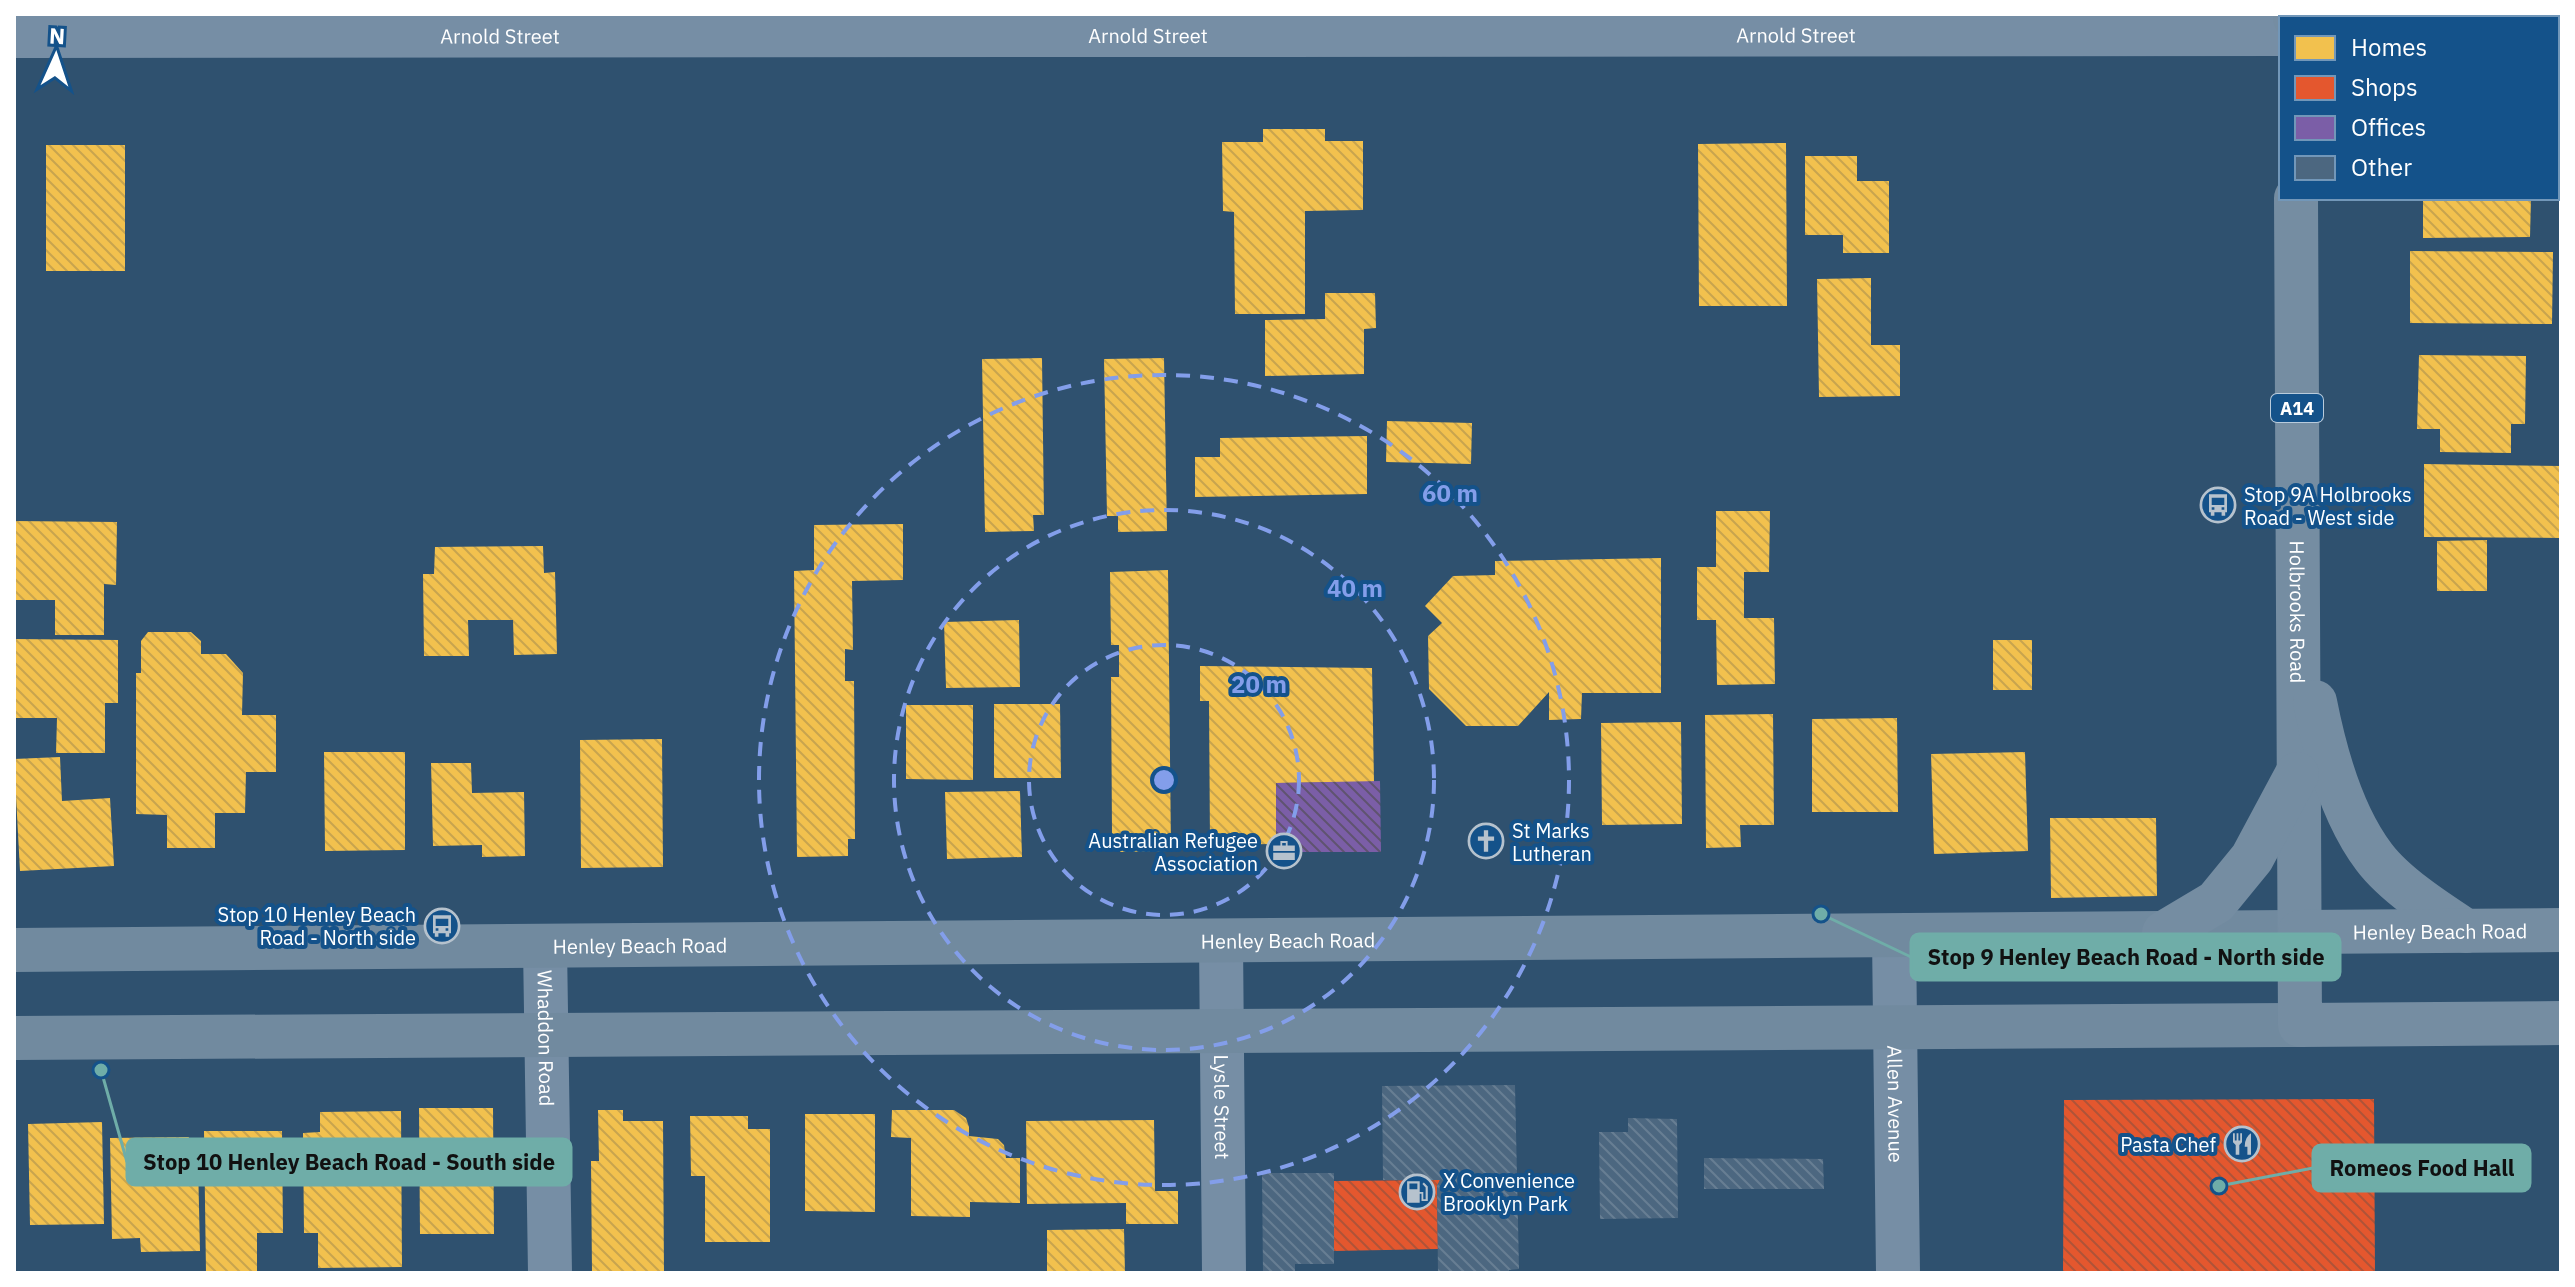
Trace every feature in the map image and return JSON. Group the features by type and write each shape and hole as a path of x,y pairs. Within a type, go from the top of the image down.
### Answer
{"main road":[{"name":"Holbrooks Road","path":"2296,200 2300,1025"},
{"name":"A14","path":"2298,617 2323,742 2357,831 2376,860 2429,907 2466,931"},
{"path":"2164,933 2216,902 2252,858 2299,771"},
{"name":"Henley Beach Road","path":"14,950 2561,930"},
{"path":"14,1038 2561,1023"}],"street":[{"name":"Arnold Street","path":"14,36 2279,34"},
{"name":"Allen Avenue","path":"1894,936 1898,1273"},
{"name":"Lysle Street","path":"1221,941 1224,1273"},
{"name":"Whaddon Road","path":"545,946 550,1273"}],"building: Homes":[{"path":"1263,129 1325,129 1325,141 1363,141 1363,210 1305,211 1305,314 1235,314 1234,212 1223,211 1222,142 1263,142"},
{"path":"1786,143 1787,306 1699,306 1698,144"},
{"path":"46,145 125,145 125,271 46,271"},
{"path":"1805,156 1857,156 1857,181 1889,181 1889,253 1843,253 1843,235 1805,235"},
{"path":"2423,200 2531,200 2530,237 2423,238"},
{"path":"2410,251 2553,252 2552,324 2410,323"},
{"path":"1871,278 1871,345 1900,345 1900,396 1819,397 1817,279"},
{"path":"1325,293 1375,293 1376,328 1364,329 1364,374 1265,376 1265,320 1325,319"},
{"path":"2419,355 2526,356 2525,424 2511,424 2511,453 2440,452 2440,429 2417,429"},
{"path":"1042,358 1044,515 1033,515 1034,531 985,532 982,359"},
{"path":"1164,358 1167,531 1118,532 1118,516 1107,516 1104,359"},
{"path":"1387,421 1472,423 1471,464 1386,462"},
{"path":"1367,436 1367,494 1195,497 1195,457 1220,457 1220,438"},
{"path":"2424,464 2561,466 2561,538 2424,537"},
{"path":"1716,511 1770,511 1769,572 1744,572 1744,618 1774,618 1775,684 1717,685 1716,620 1697,620 1697,567 1716,567"},
{"path":"14,521 117,522 116,585 104,584 104,635 55,635 55,600 14,600"},
{"path":"903,524 903,580 852,581 853,650 845,649 845,681 854,681 855,839 848,839 848,856 797,857 794,571 814,570 814,525"},
{"path":"2487,540 2487,591 2437,591 2437,541"},
{"path":"543,546 544,573 555,572 557,654 514,655 513,620 468,620 469,656 424,656 423,574 434,574 435,547"},
{"path":"1661,558 1661,693 1582,693 1581,719 1549,720 1549,692 1518,726 1466,726 1429,689 1428,636 1442,623 1425,606 1453,576 1495,575 1495,561"},
{"path":"1168,570 1171,851 1120,852 1120,835 1112,834 1111,677 1119,677 1119,645 1111,645 1110,572"},
{"path":"1019,620 1020,687 946,688 944,622"},
{"path":"148,632 191,632 201,641 201,654 226,654 243,673 242,715 276,715 276,772 246,772 245,813 215,813 215,848 167,848 167,815 136,814 136,673 141,673 141,641"},
{"path":"14,639 118,640 118,703 105,703 105,753 56,753 57,718 14,718"},
{"path":"1993,640 2032,640 2032,690 1993,690"},
{"path":"1200,666 1372,668 1374,782 1276,783 1276,844 1210,845 1209,701 1200,701"},
{"path":"994,704 1060,704 1061,778 994,778"},
{"path":"906,705 973,705 973,780 906,779"},
{"path":"1773,714 1774,825 1740,825 1741,847 1706,848 1705,715"},
{"path":"1897,718 1898,812 1812,812 1812,719"},
{"path":"1681,722 1682,824 1602,825 1601,723"},
{"path":"662,739 663,867 581,868 580,740"},
{"path":"324,752 405,752 405,850 325,851"},
{"path":"2025,752 2028,851 1934,854 1931,754"},
{"path":"60,757 62,801 110,798 114,866 20,871 14,759"},
{"path":"431,763 471,763 472,793 524,792 525,856 482,857 482,845 433,846"},
{"path":"1020,791 1022,857 947,859 945,792"},
{"path":"2050,818 2156,818 2157,896 2051,898"},
{"path":"419,1108 493,1108 494,1234 420,1234"},
{"path":"598,1110 623,1110 623,1121 663,1121 664,1273 592,1273 591,1161 599,1161"},
{"path":"892,1110 954,1110 966,1118 969,1136 998,1139 1004,1145 1006,1158 1020,1158 1020,1203 970,1202 970,1217 911,1216 911,1138 891,1137"},
{"path":"401,1111 402,1267 318,1268 318,1233 304,1233 303,1133 320,1132 320,1112"},
{"path":"805,1114 875,1114 875,1212 805,1211"},
{"path":"690,1116 748,1116 748,1129 770,1129 770,1242 705,1242 705,1176 691,1176"},
{"path":"1154,1120 1155,1191 1178,1191 1178,1224 1126,1224 1126,1203 1027,1204 1026,1121"},
{"path":"102,1122 104,1224 30,1225 28,1124"},
{"path":"204,1131 282,1131 283,1233 257,1233 257,1273 206,1273"},
{"path":"189,1137 189,1164 198,1163 200,1251 141,1252 140,1238 112,1239 110,1138"},
{"path":"1124,1229 1125,1273 1047,1273 1047,1230"}],"building: Shops":[{"path":"2374,1099 2375,1273 2063,1273 2064,1100"},
{"path":"1440,1180 1437,1186 1438,1249 1334,1251 1334,1181"}],"building: Offices":[{"path":"1380,781 1381,852 1276,852 1276,783"}],"building: Other":[{"path":"1515,1085 1519,1269 1509,1270 1509,1273 1438,1273 1437,1186 1440,1180 1383,1180 1382,1086"},
{"path":"1628,1118 1677,1119 1678,1218 1600,1219 1599,1132 1628,1132"},
{"path":"1704,1158 1823,1159 1824,1189 1704,1189"},
{"path":"1262,1173 1334,1173 1334,1264 1295,1264 1295,1273 1263,1273"}],"place":[{"name":"Stop 9A Holbrooks Road - West side","path":"2218,505"},
{"name":"St Marks Lutheran","path":"1486,841"},
{"name":"Australian Refugee Association","path":"1284,851"},
{"name":"Stop 9 Henley Beach Road - North side","path":"1821,914"},
{"name":"Stop 10 Henley Beach Road - North side","path":"442,926"},
{"name":"Stop 10 Henley Beach Road - South side","path":"101,1070"},
{"name":"Pasta Chef","path":"2242,1144"},
{"name":"Romeos Food Hall","path":"2219,1186"},
{"name":"X Convenience Brooklyn Park","path":"1417,1192"}]}
